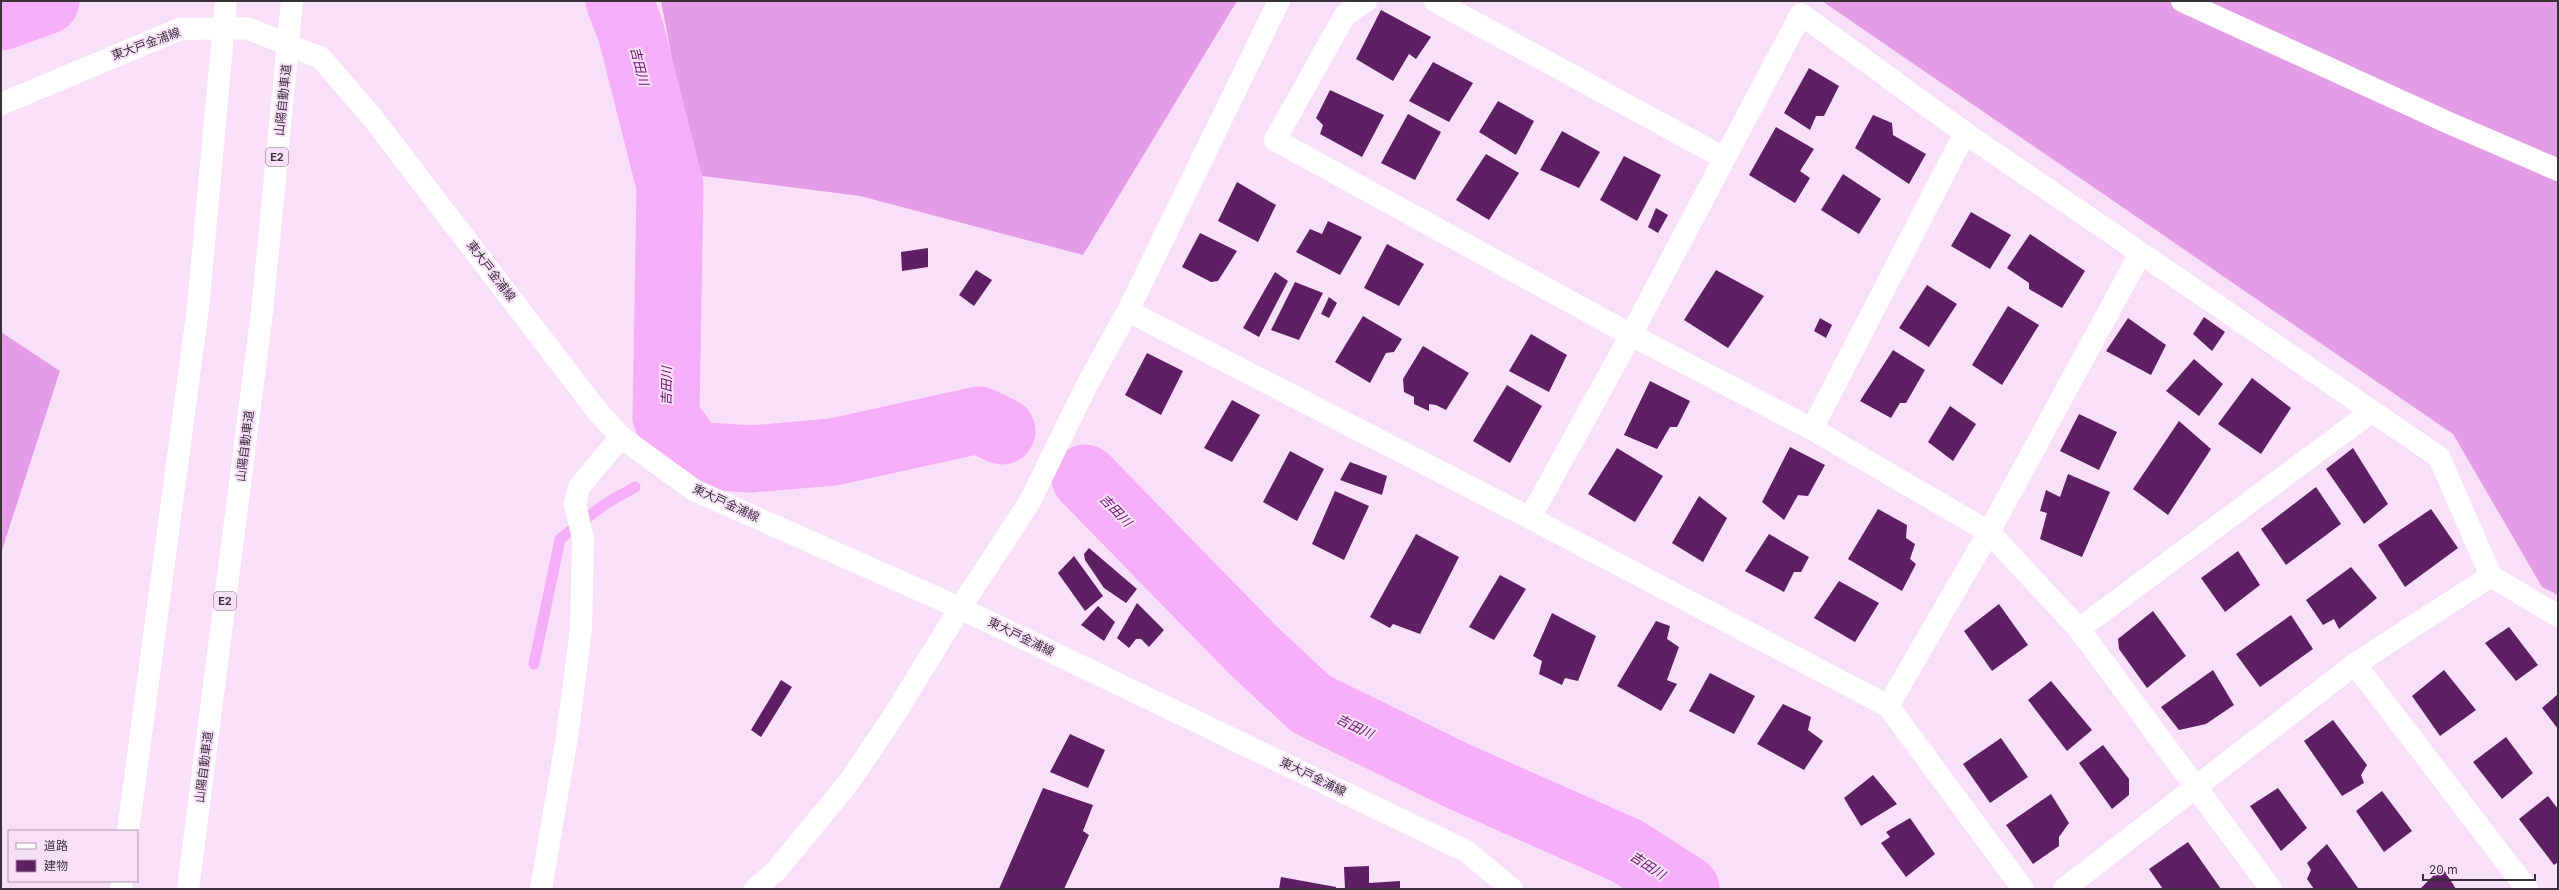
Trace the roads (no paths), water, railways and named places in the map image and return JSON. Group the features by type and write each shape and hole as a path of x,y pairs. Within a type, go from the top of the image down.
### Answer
{"main road":[{"path":"128,830 198,308 226,1"},
{"name":"山陽自動車道","path":"188,889 262,312 292,1"},
{"path":"755,889 776,871 849,782 894,717 960,608 1029,503 1088,383 1128,311 1279,1"},
{"path":"1366,1 1345,15 1275,140 1632,336 1812,429 1989,532 2079,629 2271,889"},
{"path":"1435,1 1724,158"},
{"path":"2182,1 2449,123 2558,170"},
{"path":"1530,518 1632,336 1724,158 1801,14 1965,133 2371,412 2439,457 2491,576 2558,616"},
{"name":"東大戸金浦線","path":"1,104 180,29 247,28 321,58 372,117 598,412 621,437 694,490 960,608 1466,851 1512,889"},
{"path":"1812,429 1965,133"},
{"path":"1888,706 1989,532 2140,254"},
{"path":"1128,311 1530,518 1888,706 2023,889"},
{"path":"2079,629 2371,412"},
{"path":"541,889 567,737 580,637 583,538 575,504 579,487 621,437"},
{"path":"2064,889 2194,786 2355,664 2491,576"},
{"path":"2355,664 2527,889"}],"waterway":[{"name":"吉田川","path":"1,17 46,1"},
{"name":"吉田川","path":"619,1 631,32 670,186 666,417 693,455 751,459 833,452 979,420 1002,431"},
{"path":"686,459 693,455"},
{"name":"吉田川","path":"1085,478 1254,651 1311,704 1460,777 1627,851 1686,889"},
{"path":"534,664 560,539 605,504 635,487"}]}
